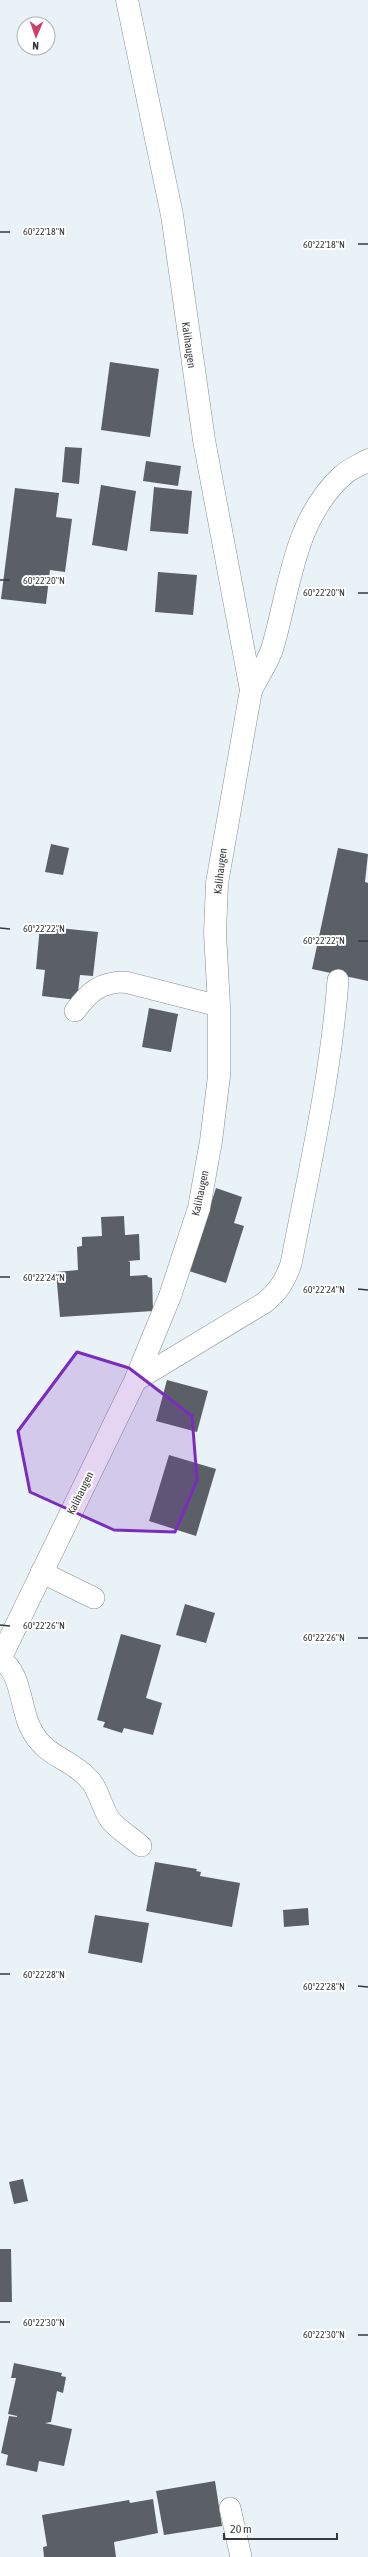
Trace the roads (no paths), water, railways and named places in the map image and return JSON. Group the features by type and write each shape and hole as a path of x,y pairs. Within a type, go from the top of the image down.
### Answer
{"street":[{"name":"Kalihaugen","path":"127,0 172,215 204,440 251,690"},
{"name":"Kalihaugen","path":"0,1659 135,1381 170,1296 199,1208 211,1141 218,1076 219,1006 215,933 217,884 251,690 273,648 294,558 307,524 322,498 343,475 368,460"}],"lane":[{"path":"135,1381 264,1303 277,1292 286,1280 291,1264 318,1128 334,1027 338,980"},
{"path":"75,1011 96,987 110,982 125,982 219,1006"},
{"path":"41,1572 94,1598"},
{"path":"0,1659 8,1663 12,1670 25,1713 39,1743 50,1753 75,1766 89,1778 111,1820 141,1846"},
{"path":"230,2508 242,2557"}]}
